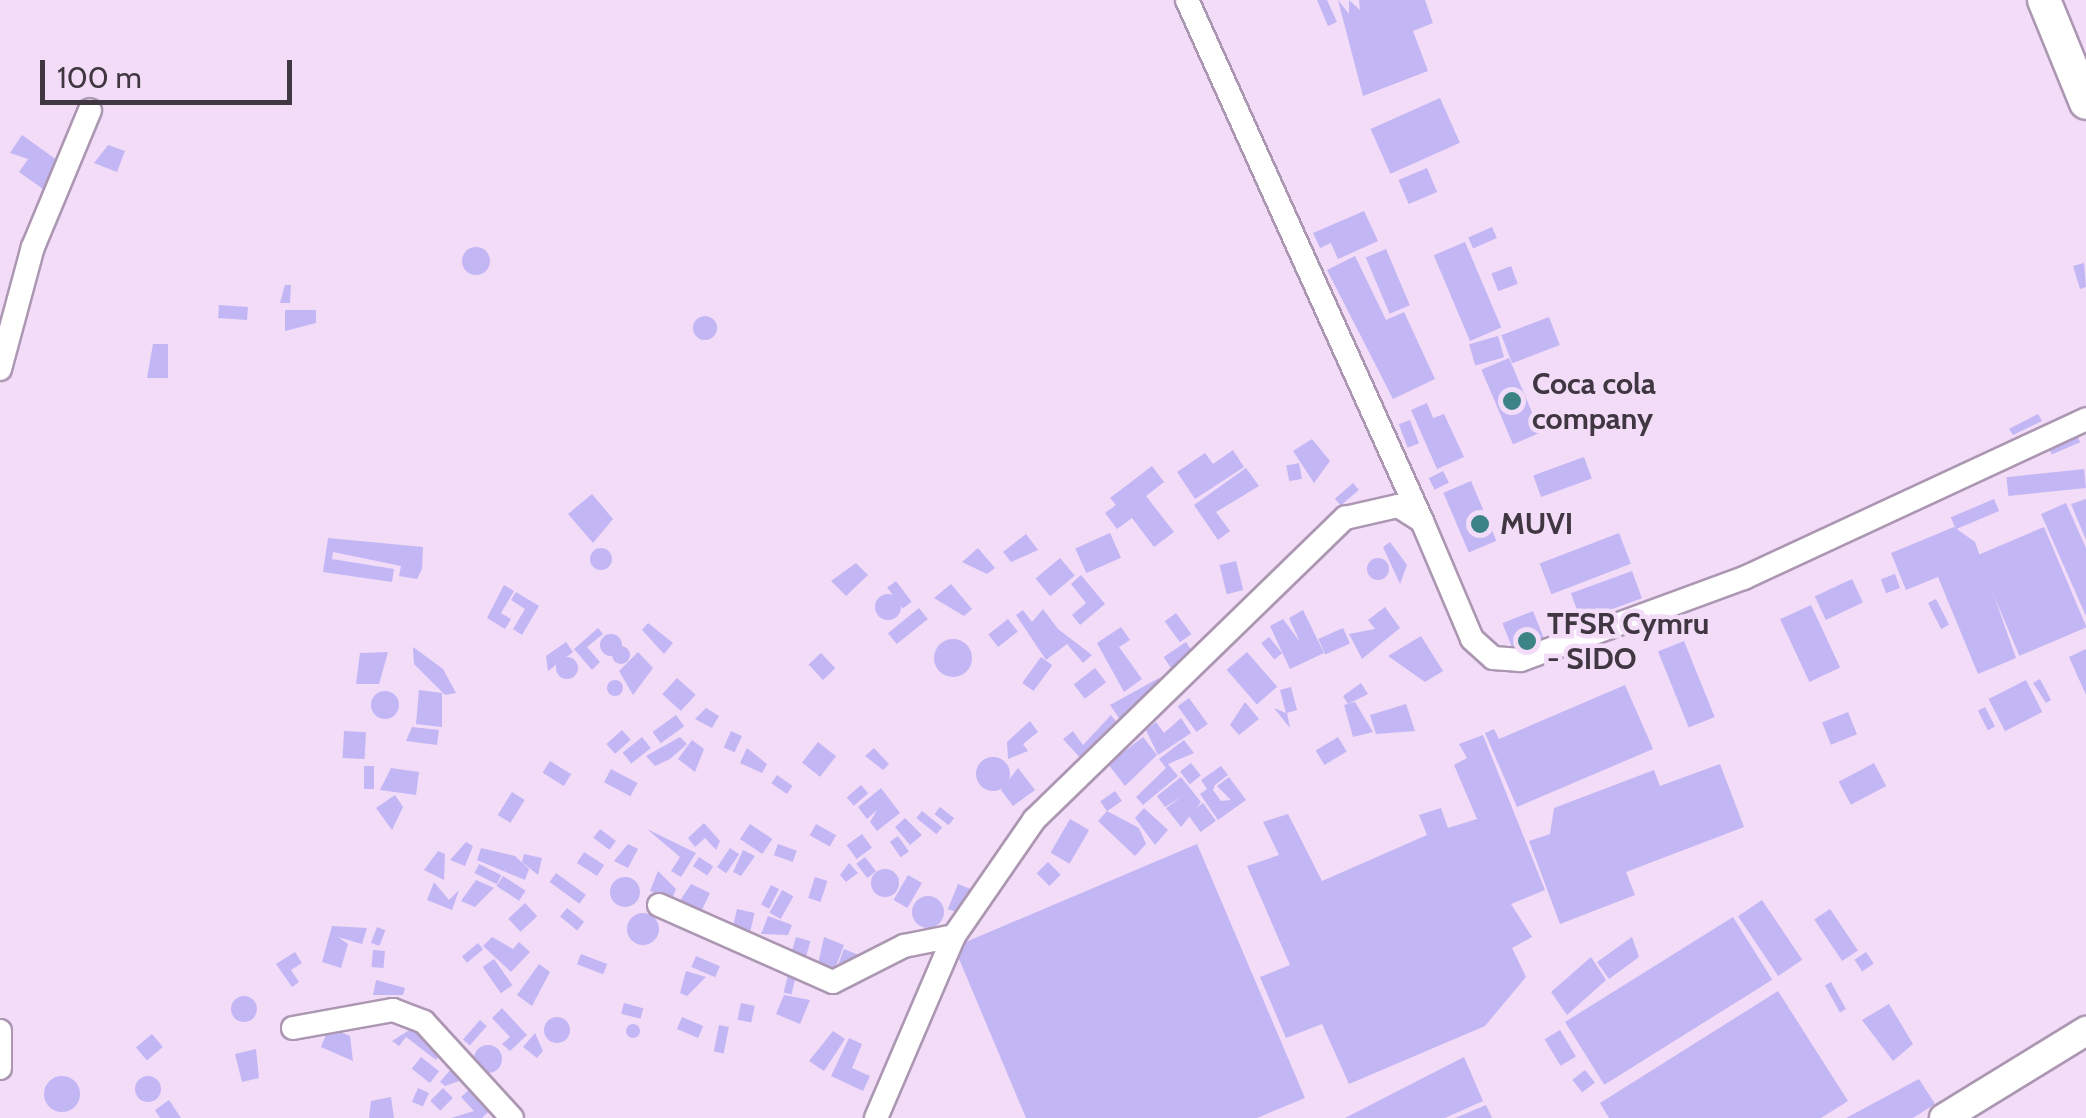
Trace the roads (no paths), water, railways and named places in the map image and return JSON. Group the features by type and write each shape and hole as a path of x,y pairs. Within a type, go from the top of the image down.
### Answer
{"highway":[{"path":"2044,0 2086,103"}],"main road":[{"path":"1944,1118 2086,1031"}],"street":[{"path":"1187,0 1472,639 1492,658 1521,660 1744,578 2086,420"},
{"path":"0,370 32,248 90,110"},
{"path":"876,1118 954,936 1034,820 1345,518 1398,506 1422,521"},
{"path":"660,906 833,982 904,946 954,936"},
{"path":"293,1028 393,1010 424,1022 512,1118"},
{"path":"0,1031 0,1068"}],"place":[{"name":"Coca cola company","path":"1512,401"},
{"name":"MUVI","path":"1480,524"},
{"name":"TFSR Cymru - SIDO","path":"1527,641"}]}
